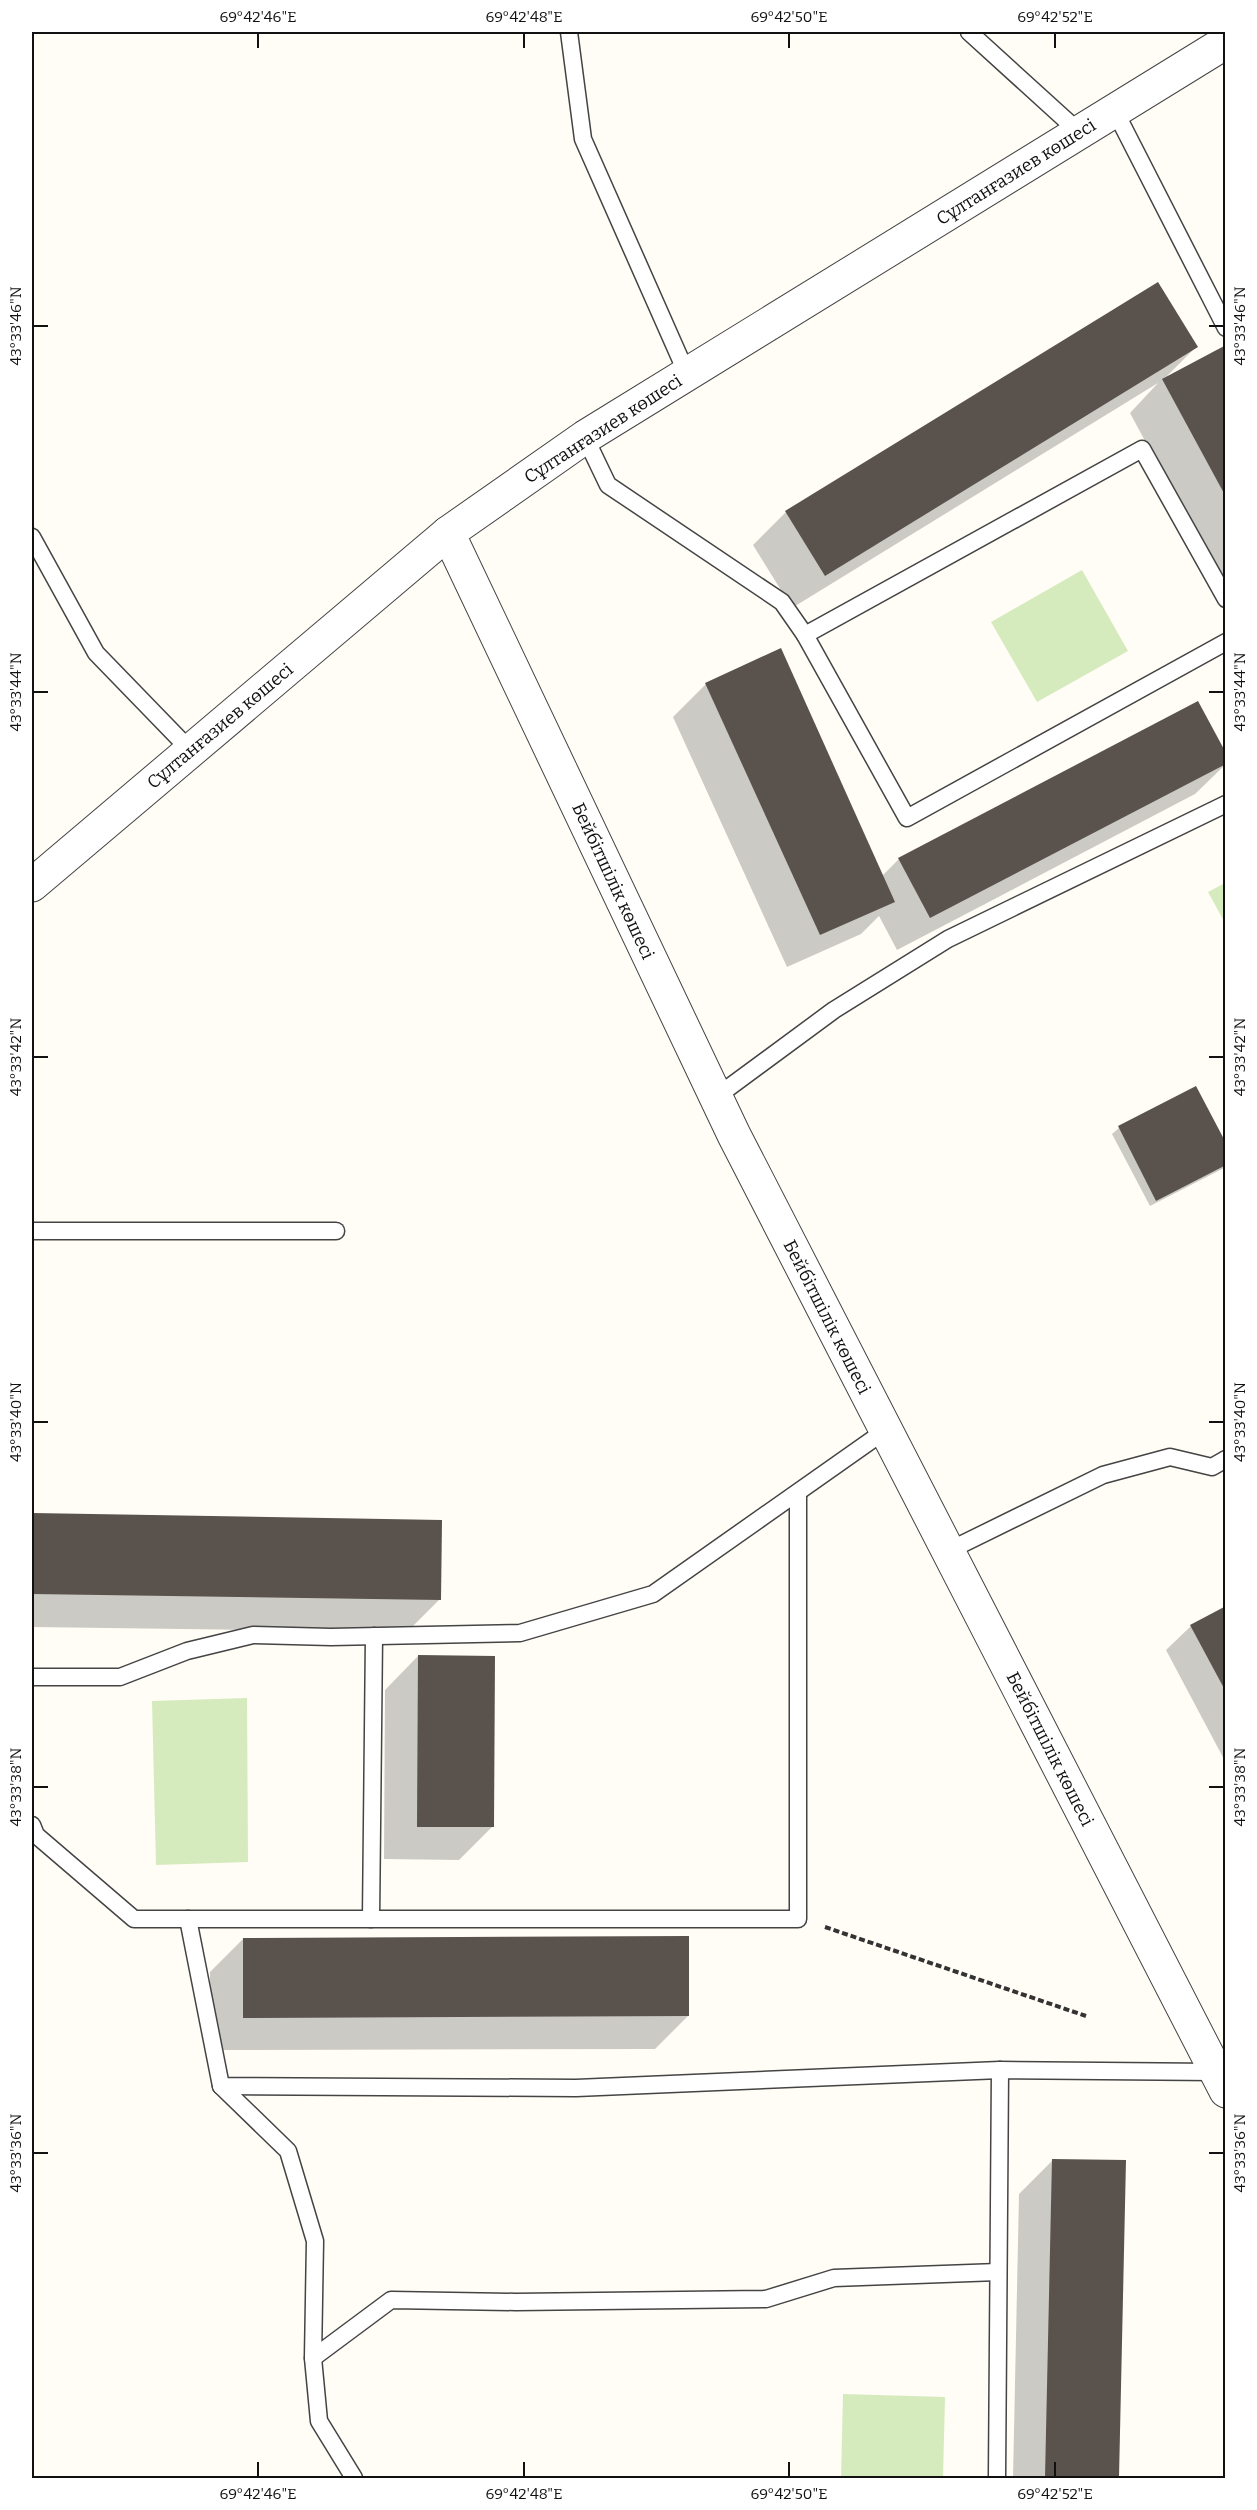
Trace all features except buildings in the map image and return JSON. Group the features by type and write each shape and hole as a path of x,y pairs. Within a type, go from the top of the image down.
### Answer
{"street":[{"name":"Сұлтанғазиев көшесі","path":"32,885 448,533 585,437 1226,42"},
{"name":"Бейбітшілік көшесі","path":"448,533 716,1097 1221,2081"}],"lane":[{"path":"569,32 583,139 687,374"},
{"path":"969,32 1079,132"},
{"path":"1115,111 1226,328"},
{"path":"585,437 608,485 782,602 805,635 907,818 1226,642"},
{"path":"805,635 1142,449 1226,599"},
{"path":"32,537 96,653 191,751"},
{"path":"716,1097 834,1010 948,939 1226,804"},
{"path":"32,1231 336,1231"},
{"path":"32,1677 120,1677 187,1651 253,1635 374,1636 520,1633 653,1594 886,1430"},
{"path":"948,1551 1103,1475 1170,1457 1212,1467 1224,1465"},
{"path":"32,1824 36,1835 134,1918 798,1918 798,1493"},
{"path":"371,1918 374,1636"},
{"path":"188,1919 221,2086 288,2151 315,2241 313,2358 319,2421 354,2478"},
{"path":"997,2478 1000,2070"},
{"path":"221,2086 576,2088 1000,2070 1221,2081"},
{"path":"313,2358 391,2301 516,2302 766,2298 834,2278 998,2272"}],"path":[{"path":"798,1918 1086,2016"}],"green space":[{"path":"1082,570 1128,651 1037,702 991,622"},
{"path":"1225,883 1225,923 1208,892"},
{"path":"247,1698 248,1862 156,1865 152,1701"},
{"path":"843,2394 945,2397 943,2478 841,2478"}]}
